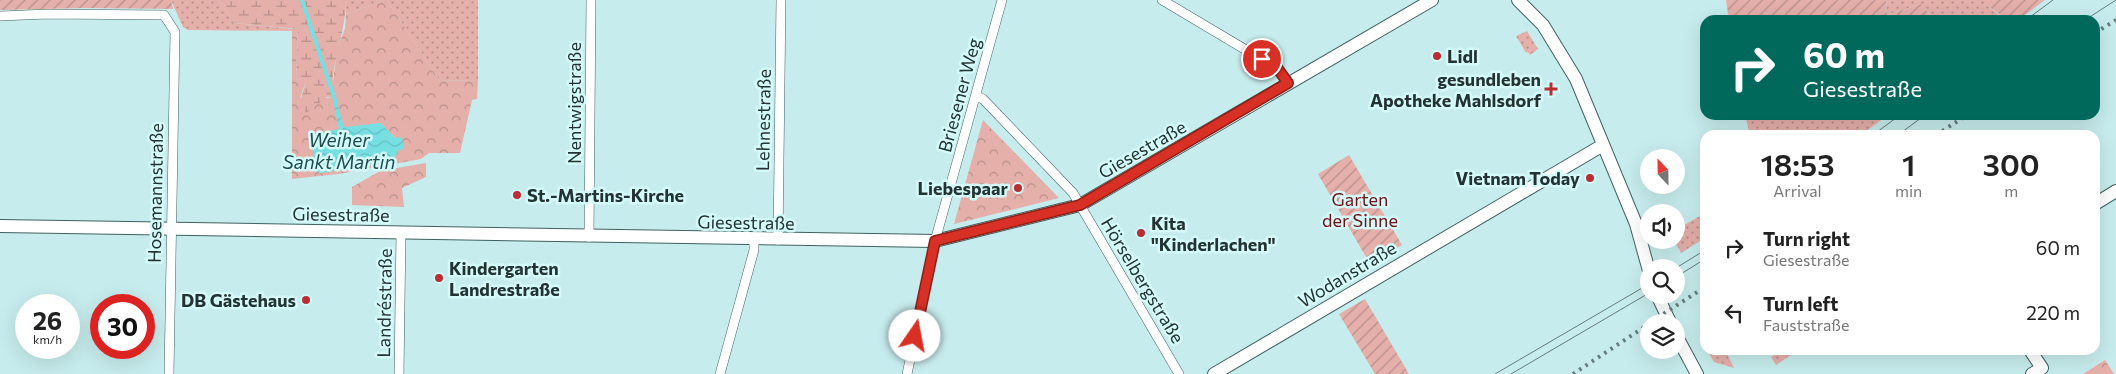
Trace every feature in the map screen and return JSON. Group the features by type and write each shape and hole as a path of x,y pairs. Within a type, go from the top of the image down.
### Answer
{"street":[{"name":"Nentwigstraße","path":"589,237 591,0"},
{"name":"Lehnestraße","path":"778,240 781,0"},
{"name":"Briesener Weg","path":"907,374 935,241 1002,0"},
{"path":"1162,0 1278,69 1288,83"},
{"name":"Giesestraße","path":"0,226 589,237 935,241 1080,205 1432,0"},
{"path":"1518,0 1543,25"},
{"path":"1531,0 1543,25 1576,79 1636,224 1646,259"},
{"name":"Hosemannstraße","path":"0,16 48,14 164,15 175,32 169,374"},
{"name":"Hörselbergstraße","path":"976,96 983,99 1033,149 1073,193 1180,374"},
{"name":"Wodanstraße","path":"1214,374 1603,145"},
{"path":"2100,201 2116,191"},
{"name":"Landréstraße","path":"399,374 402,233"},
{"path":"720,374 754,250 754,239"},
{"path":"1685,352 1697,374"},
{"path":"2032,355 2040,372"}],"green space":[{"path":"0,0 171,0 173,9 86,8 0,10"},
{"path":"171,0 219,0 234,23 292,29 294,31 188,30 183,27"},
{"path":"219,0 346,0 346,10 333,76 336,99 327,97 306,113 300,102 306,81 303,78 296,80 298,29 234,23"},
{"path":"346,0 384,0 346,14"},
{"path":"387,0 478,0 478,80 440,81"},
{"path":"387,0 440,81 478,80 477,99 472,100 460,153 429,153 421,159 338,174 292,179 292,29 298,28 296,80 303,78 306,81 300,98 331,98 337,50 345,28 346,14","holes":["381,123 395,138 391,158 375,164 319,173 342,129"]},
{"path":"1726,0 1886,0 1887,15 1728,15"},
{"path":"1886,0 1994,0 1988,6 1999,15 1930,15 1921,4 1887,15"},
{"path":"1994,0 2045,0 2025,15 2001,15 1987,5"},
{"path":"1921,4 1930,15 1887,15"},
{"path":"1527,31 1538,49 1530,55 1528,52 1526,53 1516,36"},
{"path":"983,120 1059,198 954,224"},
{"path":"1746,120 1881,120 1868,130 1749,130"},
{"name":"Garten der Sinne","path":"1349,155 1402,245 1370,264 1318,174"},
{"path":"426,163 426,177 402,188 404,207 352,205 352,187 380,171"},
{"path":"1700,216 1700,241 1681,253 1679,249 1685,249 1685,225"},
{"path":"1365,299 1409,374 1375,374 1339,314"},
{"path":"1710,355 1728,355 1734,368 1714,362"},
{"path":"1774,355 1791,355 1776,365 1771,357"},
{"path":"2105,360 2114,374 2083,374"}],"water":[{"name":"Weiher Sankt Martin","path":"336,99 344,127 381,123 395,138 402,137 404,149 399,150 395,157 380,163 322,173 316,171 311,136 339,129 333,100"}],"waterway":[{"path":"302,0 336,103"}],"tram line":[{"path":"2033,15 2053,0"},
{"path":"2093,15 2116,0"},
{"path":"1880,130 1893,120"},
{"path":"1905,130 1918,120"},
{"path":"1685,262 1700,253"},
{"path":"1685,271 1700,262"},
{"path":"1495,374 1640,289"},
{"path":"1511,374 1640,298"}],"railway":[{"path":"2100,30 2116,20"},
{"path":"1944,130 1959,120"},
{"path":"1663,314 1700,290"},
{"path":"1573,374 1640,330"}],"place":[{"name":"Lidl","path":"1437,56"},
{"name":"gesundleben Apotheke Mahlsdorf","path":"1551,89"},
{"name":"Vietnam Today","path":"1590,178"},
{"name":"Liebespaar","path":"1018,188"},
{"name":"St.-Martins-Kirche","path":"517,195"},
{"name":"Kita \"Kinderlachen\"","path":"1141,233"},
{"name":"Kindergarten Landrestraße","path":"439,278"},
{"name":"DB Gästehaus","path":"306,300"}],"route":[{"path":"915,336 935,241 1080,205 1288,83 1278,69 1262,59"}]}
